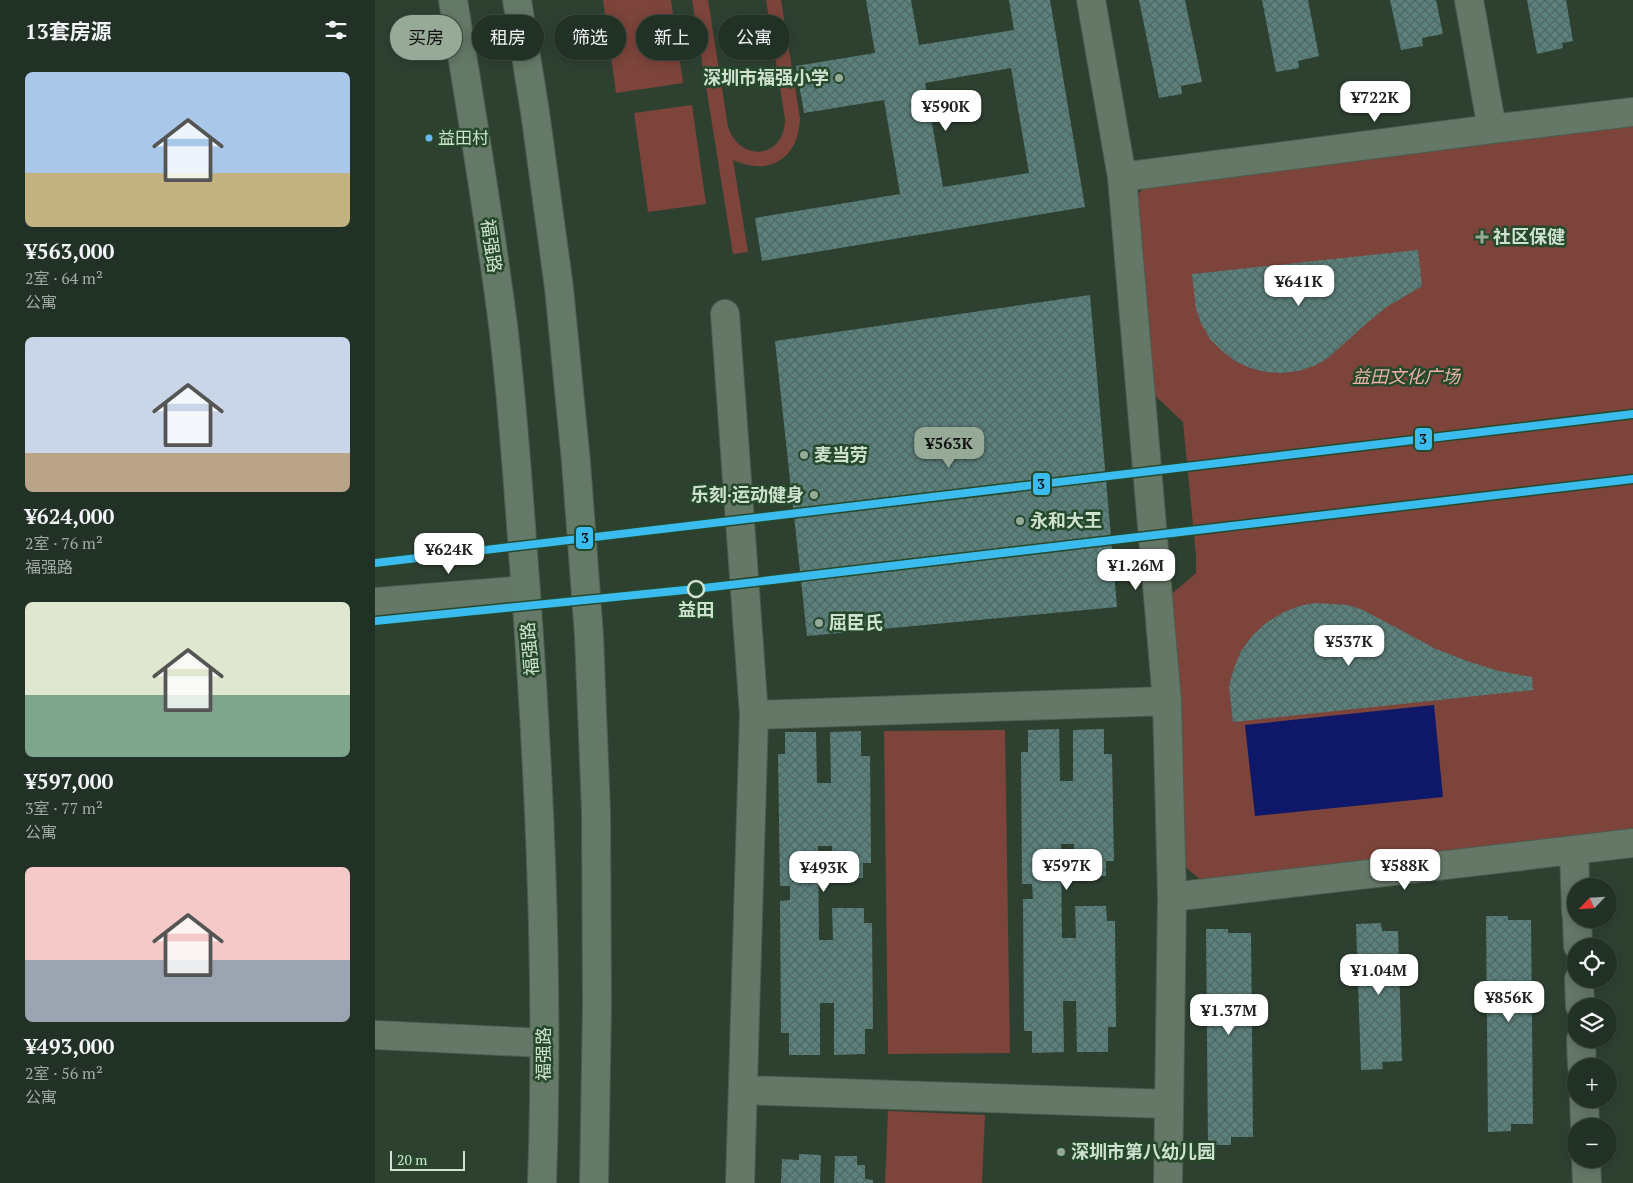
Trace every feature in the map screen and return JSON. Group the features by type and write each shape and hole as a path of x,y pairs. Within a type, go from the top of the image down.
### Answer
{"main road":[{"name":"福强路","path":"453,0 503,325 517,455 534,698 539,805 544,1043 542,1183"},
{"path":"517,0 535,112 559,288 576,462 589,636 596,821 597,1006 594,1183"}],"street":[{"path":"1091,0 1122,177 1167,701 1172,897 1168,1183"},
{"path":"1469,0 1492,129"},
{"path":"1122,177 1633,112"},
{"path":"725,314 754,715 740,1183"},
{"path":"375,602 525,590"},
{"path":"754,715 1167,701"},
{"path":"1172,897 1633,843"},
{"path":"1574,850 1575,878"},
{"path":"375,1034 544,1043"},
{"path":"743,1090 1169,1104"},
{"path":"1586,1168 1587,1183"}],"green space":[{"path":"603,0 671,0 673,15 636,15 636,60 680,60 683,83 616,93 611,60 626,60 626,15 605,15"},
{"path":"692,0 708,0 728,127 734,139 742,147 761,152 778,142 783,132 785,119 776,60 790,60 790,56 800,118 794,144 780,160 770,165 746,165 733,160 748,252 733,254 702,60 708,60 708,15 694,15"},
{"path":"766,0 781,0 783,15 768,15"},
{"path":"692,105 706,204 648,212 634,113"},
{"name":"益田文化广场","path":"1633,118 1633,834 1208,886 1177,860 1166,599 1196,573 1196,555 1183,422 1148,389 1134,205 1139,193 1153,178"},
{"path":"1005,730 1010,1053 888,1054 884,731"},
{"path":"888,1111 985,1115 982,1183 885,1183"}],"shaded area":[{"path":"1434,705 1443,797 1255,816 1245,725"}],"building":[{"path":"866,0 911,0 919,45 1014,30 1009,0 1050,0 1085,207 762,261 755,218 900,194 884,100 804,113 796,66 875,53","holes":["1011,68 1029,173 943,187 925,83"]},
{"path":"1139,0 1185,0 1202,82 1181,86 1182,94 1159,98"},
{"path":"1262,0 1308,0 1319,56 1298,61 1299,68 1276,72"},
{"path":"1390,0 1436,0 1443,34 1422,38 1423,46 1401,50"},
{"path":"1527,0 1566,0 1573,41 1562,43 1563,48 1537,54"},
{"path":"1418,250 1422,286 1385,308 1328,358 1314,366 1298,371 1266,372 1250,368 1235,361 1210,339 1196,310 1192,274"},
{"path":"1090,295 1117,607 807,636 775,341"},
{"path":"1315,603 1348,605 1363,610 1436,649 1499,671 1532,677 1533,690 1233,722 1229,686 1241,651 1252,636 1266,623 1282,613 1299,606"},
{"path":"1059,729 1060,781 1073,781 1073,730 1104,729 1104,754 1112,754 1114,861 1106,861 1106,876 1075,875 1074,844 1061,844 1062,938 1076,938 1075,906 1106,906 1107,921 1115,921 1116,1027 1108,1027 1108,1052 1077,1052 1076,1001 1063,1001 1064,1052 1032,1053 1032,1031 1024,1031 1023,899 1033,899 1032,884 1022,884 1021,752 1028,752 1028,730"},
{"path":"861,731 861,756 870,756 871,863 863,863 863,878 832,878 832,846 818,846 819,940 833,940 832,908 864,908 864,923 872,923 873,1029 865,1029 865,1054 834,1055 834,1003 820,1003 820,1055 789,1055 789,1033 781,1033 780,901 790,900 790,886 780,886 778,754 785,754 785,732 816,732 817,783 831,783 830,732"},
{"path":"1486,916 1508,916 1508,920 1531,920 1533,1124 1511,1124 1511,1131 1488,1132"},
{"path":"1381,923 1382,931 1398,931 1402,1061 1382,1062 1383,1069 1361,1070 1356,924"},
{"path":"1206,929 1228,929 1228,933 1251,933 1253,1137 1231,1137 1231,1145 1208,1145"},
{"path":"799,1154 821,1155 820,1183 781,1183 782,1159 799,1160"},
{"path":"835,1156 857,1156 857,1165 865,1165 865,1179 873,1180 873,1183 834,1183"}],"transit line":[{"name":"3","path":"375,563 1633,414"},
{"name":"3","path":"375,621 695,589 1633,479"}],"place":[{"name":"深圳市福强小学","path":"839,78"},
{"name":"益田村","path":"429,138"},
{"name":"社区保健","path":"1482,237"},
{"name":"麦当劳","path":"804,455"},
{"name":"乐刻·运动健身","path":"814,495"},
{"name":"永和大王","path":"1020,521"},
{"name":"益田","path":"696,589"},
{"name":"屈臣氏","path":"819,623"},
{"name":"深圳市第八幼儿园","path":"1061,1152"}]}
